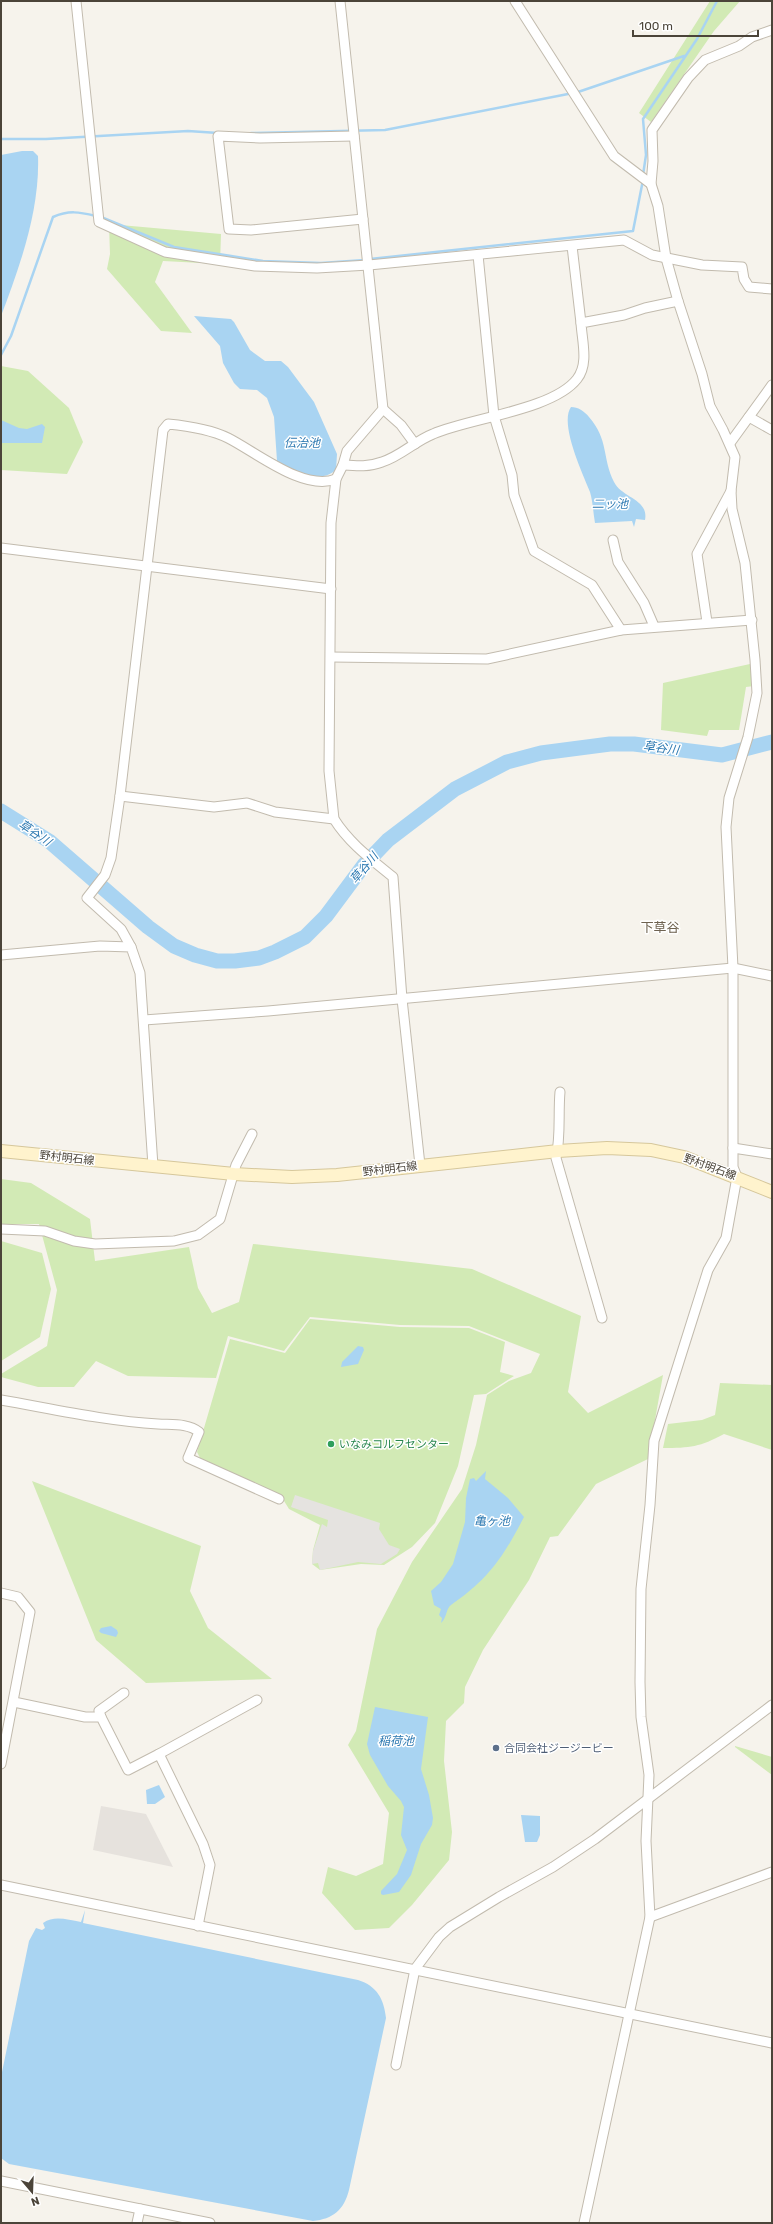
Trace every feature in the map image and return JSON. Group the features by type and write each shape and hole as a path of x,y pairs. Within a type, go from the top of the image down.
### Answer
{"main road":[{"name":"野村明石線","path":"1,1151 234,1174 292,1177 337,1175 558,1151 607,1148 652,1150 684,1157 772,1192"}],"street":[{"path":"76,1 99,222 165,252 255,266 317,268 369,266 624,240 652,255 702,264 742,267 744,279 749,287 772,289"},
{"path":"340,1 383,409 401,425 415,444"},
{"path":"515,1 614,156 651,184"},
{"path":"584,2223 650,1917 646,1841 649,1775 641,1717 640,1682 641,1589 650,1505 654,1441 708,1270 726,1238 737,1177 733,1167 733,968 726,827 730,798 748,737 757,694 752,620 745,563 732,508 731,491 735,457 730,443 710,406 702,374 678,301 666,258 658,206 651,184 652,130 688,78 706,60 739,46 752,37 772,30"},
{"path":"354,136 260,138 218,136 229,229 250,230 363,219"},
{"path":"343,465 363,467 383,462 433,434 548,400 568,389 578,378 584,363 572,246"},
{"path":"478,255 494,416 512,475 514,495 534,551 592,584 621,630"},
{"path":"581,323 624,316 644,308 678,301"},
{"path":"730,443 772,386"},
{"path":"383,409 347,451 343,465 336,479 331,523 332,589 329,771 334,819 355,846 393,877 402,999 420,1165"},
{"path":"749,417 772,430"},
{"path":"153,1166 140,973 131,947 121,929 87,898 105,875 111,858 148,566 163,430 168,424 189,426 226,437 261,459 306,479 326,482 336,479"},
{"path":"707,622 697,554 731,491"},
{"path":"614,540 618,562 644,604 654,626"},
{"path":"1,548 332,589"},
{"path":"331,656 487,659 621,630 654,626 752,620"},
{"path":"120,796 214,807 247,803 275,812 334,819"},
{"path":"1,955 100,946 131,947"},
{"path":"144,1020 402,999 547,984 733,968 772,976"},
{"path":"560,1092 558,1151 556,1158 602,1318"},
{"path":"1,1228 45,1231 74,1241 95,1244 122,1244 180,1240 198,1235 220,1219 236,1165 252,1134"},
{"path":"734,1148 772,1154"},
{"path":"1,1400 88,1416 147,1424 192,1427 199,1432 188,1458 279,1499"},
{"path":"1,1593 18,1597 30,1612 1,1764"},
{"path":"124,1693 98,1711 128,1770 257,1700"},
{"path":"14,1702 85,1717 101,1717"},
{"path":"396,2065 415,1969 439,1937 450,1927 499,1896 553,1867 578,1851 772,1705"},
{"path":"158,1754 203,1844 210,1865 198,1926"},
{"path":"650,1917 772,1872"},
{"path":"1,1886 415,1969 772,2043"},
{"path":"1,2182 210,2223"},
{"path":"137,2223 140,2209"}],"shaded area":[{"path":"295,1495 380,1523 379,1529 389,1545 400,1549 397,1554 381,1564 358,1562 320,1570 318,1563 312,1564 313,1551 322,1524 327,1527 328,1520 291,1507"},
{"path":"101,1806 146,1814 173,1867 93,1850"}],"green space":[{"path":"710,1 740,1 714,31 651,122 639,113"},
{"path":"109,224 221,234 220,264 163,261 155,282 192,333 161,331 107,269 110,254"},
{"path":"1,366 28,371 69,408 83,442 67,474 1,470"},
{"path":"750,664 754,686 746,687 739,730 709,730 707,736 661,730 663,683"},
{"path":"1,1179 31,1183 90,1219 95,1261 189,1247 198,1288 212,1313 239,1302 253,1244 472,1269 581,1316 568,1392 588,1413 663,1375 648,1459 596,1484 558,1536 550,1537 529,1580 483,1650 465,1687 464,1703 446,1721 444,1761 452,1832 449,1860 412,1905 389,1928 355,1930 322,1893 328,1867 356,1876 383,1864 389,1813 348,1745 356,1731 377,1629 412,1562 462,1489 476,1445 487,1395 509,1381 531,1373 540,1354 469,1326 400,1325 310,1317 284,1351 228,1336 216,1378 128,1376 96,1361 74,1387 38,1387 1,1377 1,1374 47,1346 57,1290 39,1224 1,1224"},
{"path":"1,1241 42,1253 51,1289 40,1337 1,1361"},
{"name":"いなみコルフセンター","path":"310,1319 400,1327 469,1328 505,1342 500,1372 514,1376 486,1394 474,1395 458,1466 435,1523 412,1547 384,1565 361,1564 320,1570 312,1564 313,1550 320,1525 289,1509 281,1496 201,1460 197,1452 230,1339 285,1353"},
{"path":"720,1383 772,1385 772,1450 724,1434 708,1442 695,1446 663,1448 668,1424 702,1420 715,1415"},
{"path":"32,1481 201,1546 190,1591 208,1628 272,1679 146,1683 96,1640"},
{"path":"735,1747 772,1757 772,1775"}],"water":[{"path":"22,151 33,151 38,156 36,197 22,258 1,316 1,155"},
{"name":"伝治池","path":"194,316 231,319 250,350 265,361 281,361 288,367 314,402 337,454 336,470 321,477 306,476 291,470 277,461 274,417 267,398 257,390 240,389 234,383 223,363 220,346"},
{"name":"二ッ池","path":"571,407 583,411 595,425 603,441 610,473 614,482 623,492 643,507 645,520 636,519 634,527 632,521 595,523 590,492 573,449 570,437 568,415"},
{"path":"1,420 19,428 27,429 42,424 45,427 42,443 1,443"},
{"path":"358,1346 363,1347 364,1350 358,1364 341,1367 342,1362"},
{"name":"亀ヶ池","path":"486,1471 485,1479 508,1498 524,1517 509,1544 494,1566 464,1596 449,1606 441,1623 442,1618 439,1615 441,1609 434,1605 431,1591 441,1582 453,1564 465,1522 466,1498 470,1479 474,1478 476,1481"},
{"path":"111,1626 117,1630 118,1633 116,1637 101,1633 99,1631 101,1628"},
{"name":"稲荷池","path":"375,1707 428,1717 421,1769 429,1795 433,1818 432,1825 421,1844 411,1875 399,1892 383,1895 381,1894 381,1891 397,1874 407,1850 401,1835 404,1807 401,1801 388,1786 370,1755 367,1744"},
{"path":"159,1785 165,1797 155,1804 147,1804 146,1790"},
{"path":"521,1815 540,1816 540,1835 537,1842 525,1842"},
{"path":"85,1910 83,1923 358,1980 375,1990 381,1999 386,2018 349,2190 344,2203 337,2212 332,2216 313,2221 9,2164 1,2158 1,2077 29,1941 36,1928 42,1930 45,1928 43,1923 52,1919 66,1919 81,1922"}],"waterway":[{"path":"643,175 646,155 643,119 697,39 717,1"},
{"path":"578,92 684,56"},
{"path":"251,133 385,130 568,94"},
{"path":"1,139 46,139 188,131 218,133"},
{"path":"370,259 633,231 643,180"},
{"path":"1,355 11,336 53,217 64,213 74,212 96,216"},
{"path":"101,217 174,247 263,261 321,263 365,260"},
{"name":"草谷川","path":"1,811 49,841 148,927 174,946 195,955 217,961 235,961 259,958 305,937 326,916 364,865 388,840 455,789 507,762 541,753 610,744 634,744 722,755 772,742"}],"place":[{"name":"いなみコルフセンター","path":"331,1444"},
{"name":"合同会社ジージービー","path":"496,1748"}],"district":[{"name":"下草谷","path":"660,927"}]}
